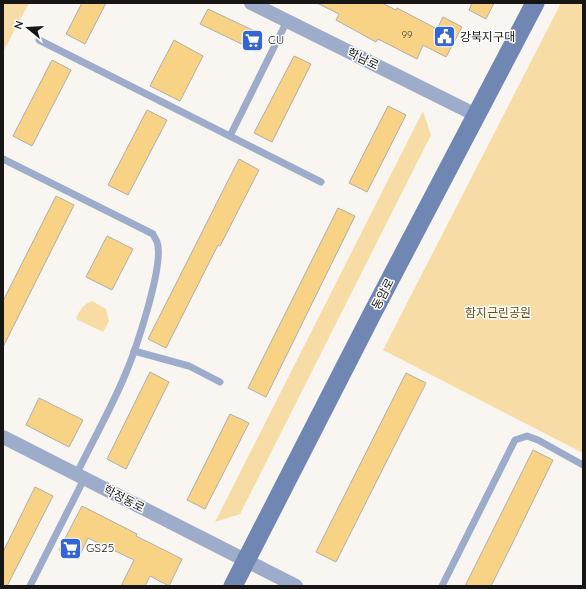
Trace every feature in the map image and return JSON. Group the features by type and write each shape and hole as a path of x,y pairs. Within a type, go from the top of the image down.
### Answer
{"main road":[{"name":"동암로","path":"233,586 535,3"}],"street":[{"name":"학남로","path":"250,3 476,115"},
{"name":"학정동로","path":"3,437 296,586"}],"lane":[{"path":"230,136 287,21"},
{"path":"38,40 321,182"},
{"path":"3,159 153,234 158,243 154,287 125,376 30,586"},
{"path":"134,351 189,366 220,382"},
{"path":"442,586 515,440 527,436 538,440 583,465"}],"green space":[{"path":"3,3 29,3 3,52"},
{"name":"함지근린공원","path":"561,3 583,3 583,453 383,350"},
{"path":"423,111 431,135 240,514 215,522"},
{"path":"92,301 106,309 109,321 103,332 76,319 82,308"}],"building":[{"path":"82,3 106,3 85,44 66,34"},
{"path":"317,3 382,3 396,10 397,8 437,29 443,17 462,27 446,57 423,45 417,59 378,39 376,42 336,20 339,14"},
{"path":"472,3 494,3 486,19 469,10"},
{"path":"208,9 263,35 256,51 200,24"},
{"path":"174,40 203,56 180,101 150,86"},
{"path":"294,56 311,64 272,142 254,133"},
{"path":"52,60 71,70 32,146 13,136"},
{"path":"388,106 406,115 367,192 349,183"},
{"path":"147,110 167,120 128,195 108,185"},
{"path":"239,159 259,170 220,246 218,245 166,348 148,339"},
{"path":"56,196 74,205 3,347 3,301"},
{"path":"338,208 355,216 266,397 248,388"},
{"path":"107,236 133,249 112,290 86,277"},
{"path":"150,372 169,382 126,469 107,459"},
{"path":"406,373 426,383 336,562 316,552"},
{"path":"39,398 83,420 69,447 26,425"},
{"path":"230,414 249,423 205,509 187,500"},
{"path":"533,450 553,460 491,586 465,586"},
{"path":"35,487 53,496 7,586 3,586 3,552"},
{"path":"82,506 137,534 136,536 182,559 169,586 150,576 145,586 121,586 134,560 88,538 78,559 59,550"}],"place":[{"name":"강북지구대","path":"445,37"},
{"name":"CU","path":"253,40"},
{"name":"GS25","path":"71,548"}]}
